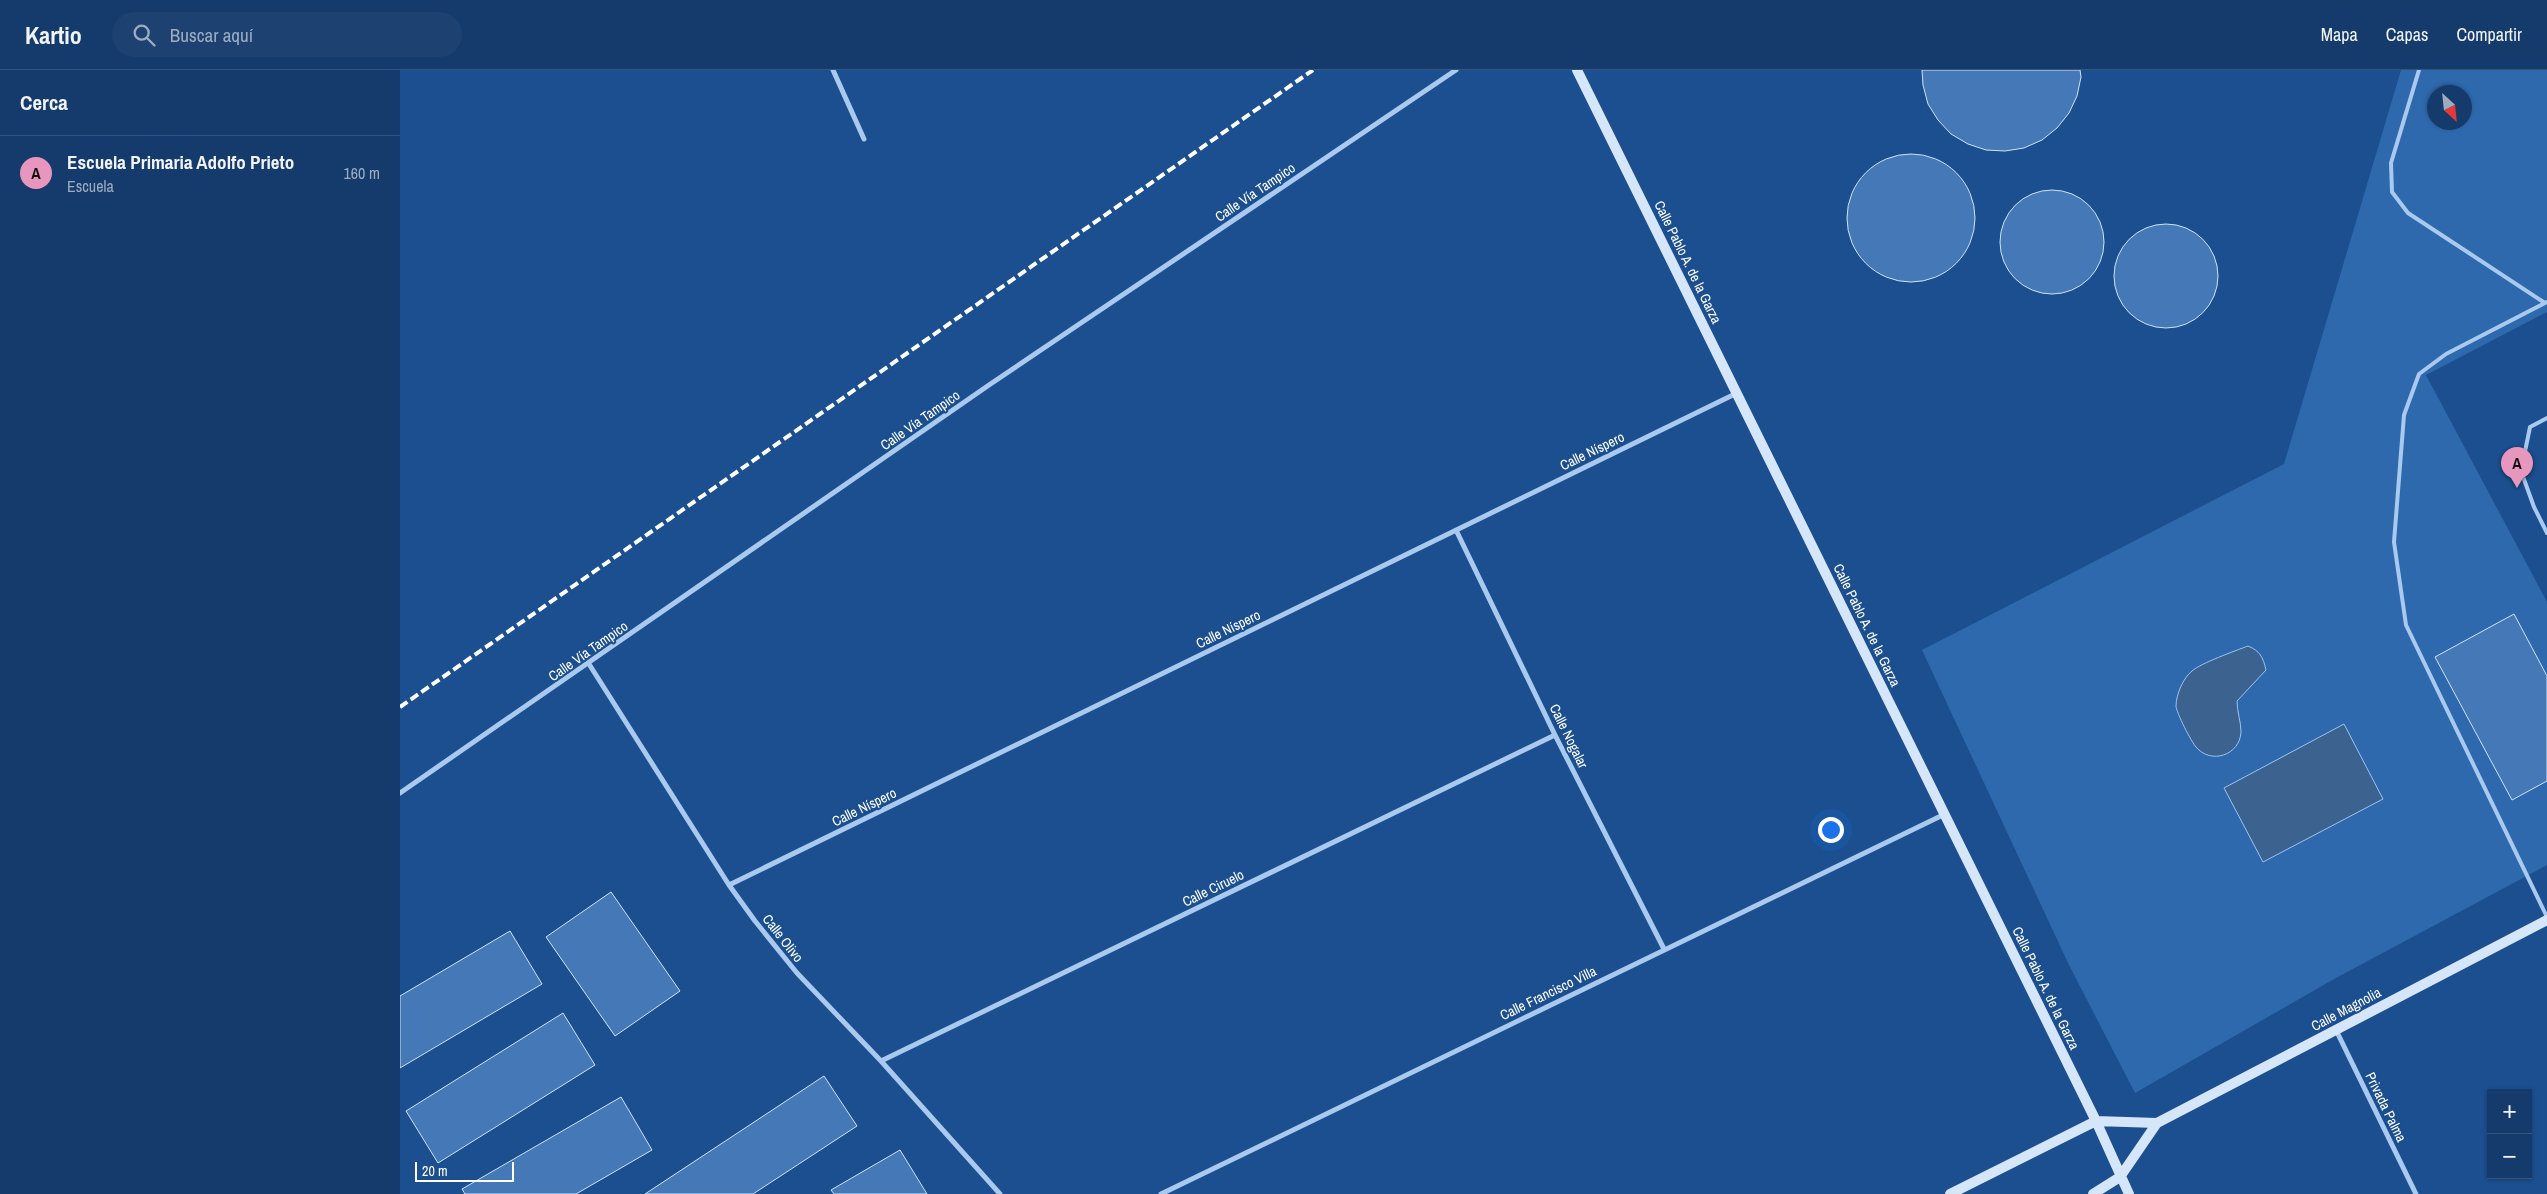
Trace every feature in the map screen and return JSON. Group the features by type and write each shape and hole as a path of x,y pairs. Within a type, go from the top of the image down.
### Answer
{"street":[{"path":"833,70 864,139"},
{"name":"Calle Vía Tampico","path":"400,793 981,391 1456,70"},
{"name":"Calle Pablo A. de la Garza","path":"1577,70 1738,392 2096,1121 2129,1194"},
{"name":"Calle Níspero","path":"728,885 1738,392"},
{"name":"Calle Nogalar","path":"1456,530 1555,735 1664,949"},
{"name":"Calle Olivo","path":"589,664 728,885 797,974 881,1061 1000,1194"},
{"name":"Calle Ciruelo","path":"881,1061 1555,735"},
{"name":"Calle Francisco Villa","path":"1161,1194 1945,814"},
{"name":"Calle Magnolia","path":"2093,1194 2120,1177 2158,1123 2547,918"},
{"name":"Privada Palma","path":"2336,1030 2416,1194"},
{"name":"Calle Magnolia","path":"1950,1194 2096,1121 2158,1123"}],"lane":[{"path":"2419,70 2391,163 2392,192 2408,213 2546,302 2446,354 2419,374 2404,415 2394,542 2406,625 2547,918"},
{"path":"2547,418 2530,427 2521,471 2534,507 2547,533"}],"shaded area":[{"path":"2401,70 2547,70 2547,312 2426,375 2547,602 2547,865 2336,978 2135,1093 2069,965 1922,650 2284,464"},
{"path":"2248,646 2260,655 2266,670 2237,701 2241,732 2236,747 2224,755 2209,755 2196,747 2181,721 2176,706 2179,692 2183,682 2196,668 2218,657"},
{"path":"2344,724 2383,799 2263,862 2224,788"}],"building":[{"path":"1922,70 2080,70 2081,77 2077,96 2069,113 2057,128 2042,140 2024,148 2005,151 1986,150 1968,144 1951,134 1938,120 1928,104 1923,85"},
{"path":"1911,154 1924,155 1936,159 1956,173 1970,193 1974,205 1974,231 1970,243 1956,263 1936,277 1924,281 1911,282 1898,281 1886,277 1866,263 1852,243 1848,231 1847,218 1848,205 1852,193 1866,173 1886,159 1898,155"},
{"path":"2052,190 2072,194 2081,199 2095,213 2100,222 2104,242 2100,262 2095,271 2081,285 2072,290 2052,294 2032,290 2023,285 2009,271 2004,262 2000,242 2004,222 2009,213 2023,199 2032,194"},
{"path":"2166,224 2186,228 2195,233 2209,247 2214,256 2218,276 2214,296 2209,305 2195,319 2186,324 2166,328 2146,324 2137,319 2123,305 2118,296 2114,276 2118,256 2123,247 2137,233 2146,228"},
{"path":"2514,614 2547,676 2547,781 2512,800 2435,657"},
{"path":"611,892 680,991 615,1036 546,937"},
{"path":"510,931 542,984 400,1068 400,996"},
{"path":"563,1013 595,1065 438,1163 406,1111"},
{"path":"824,1076 857,1126 753,1194 645,1194"},
{"path":"621,1097 652,1150 576,1194 465,1194 462,1189"},
{"path":"900,1150 927,1194 834,1194 831,1190"}],"railway":[{"path":"400,707 1313,70"}],"place":[{"name":"Escuela Primaria Adolfo Prieto","path":"2517,488"}]}
